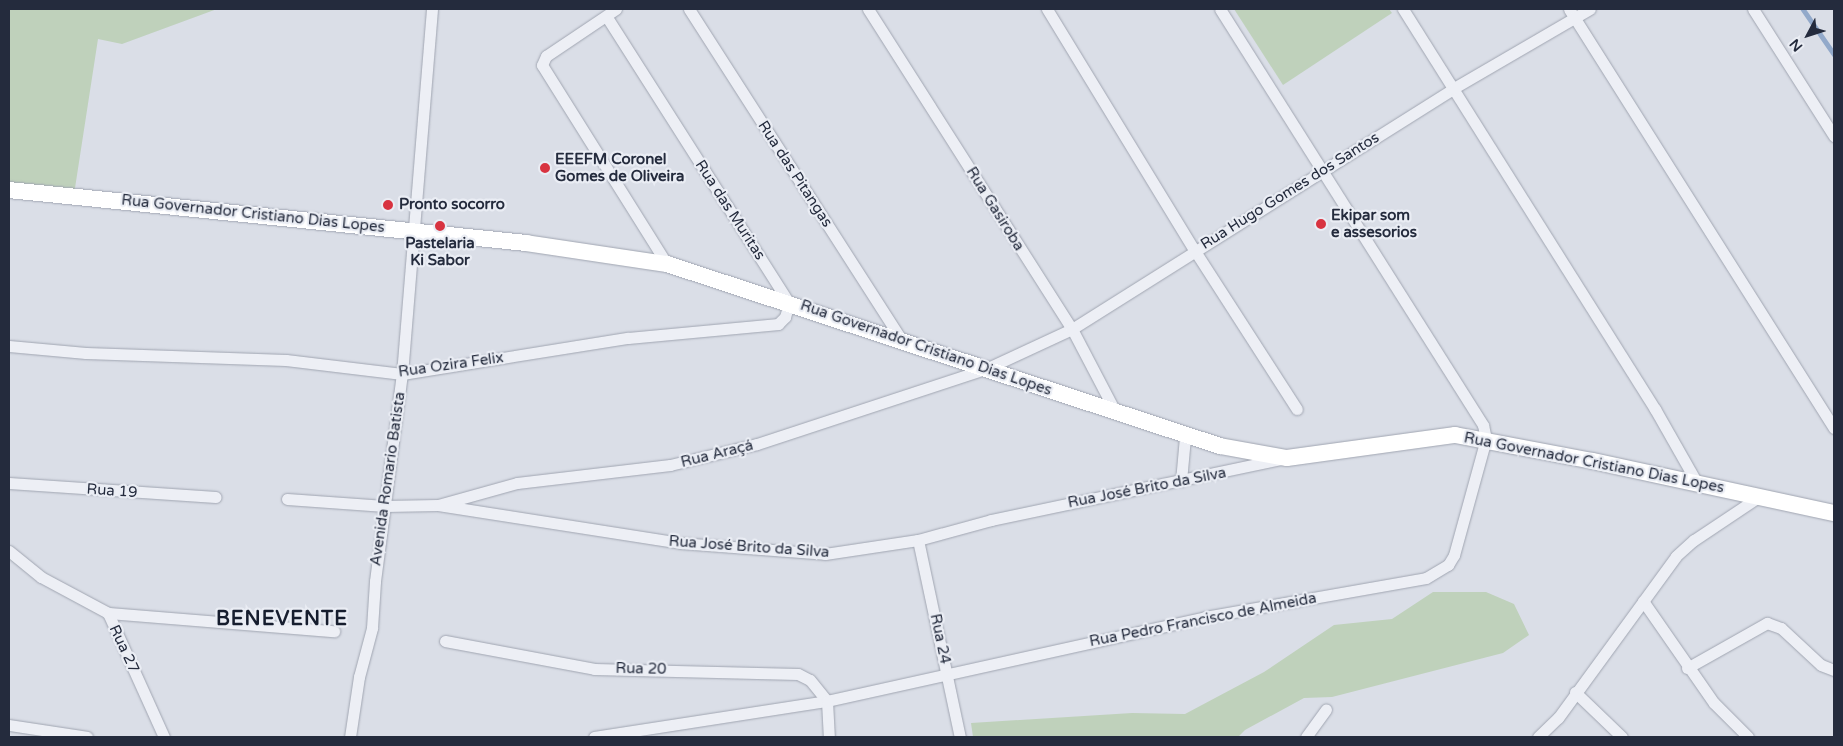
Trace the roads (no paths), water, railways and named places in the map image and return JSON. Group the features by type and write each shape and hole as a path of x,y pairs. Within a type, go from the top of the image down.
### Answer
{"street":[{"name":"Avenida Romario Batista","path":"350,737 360,677 372,628 402,374 432,9"},
{"path":"616,9 546,56 542,61 545,71 667,264"},
{"name":"Rua das Pitangas","path":"689,9 900,338"},
{"name":"Rua Gasiroba","path":"868,9 1072,329 1116,413"},
{"path":"1047,9 1195,251 1297,409"},
{"path":"1220,9 1473,405 1486,439"},
{"path":"1402,9 1454,88 1655,409 1697,483"},
{"name":"Rua Hugo Gomes dos Santos","path":"988,368 1072,329 1572,14 1590,9"},
{"path":"1753,9 1834,136"},
{"path":"1572,14 1834,428"},
{"name":"Rua das Muritas","path":"606,16 789,302"},
{"name":"Rua Governador Cristiano Dias Lopes","path":"9,190 414,230 667,264 900,338 1185,437 1287,458 1434,436 1486,439 1834,513"},
{"name":"Rua Ozira Felix","path":"9,346 86,353 286,360 402,374 628,338 772,325 782,321 789,302"},
{"name":"Rua Araçá","path":"438,504 518,483 670,465 737,449 988,368"},
{"path":"1182,481 1185,437"},
{"name":"Rua Pedro Francisco de Almeida","path":"594,737 827,701 947,672 1205,617 1338,595 1440,573 1454,555 1486,439"},
{"name":"Rua José Brito da Silva","path":"287,500 385,506 438,504 594,531 781,552 825,554 918,540 991,520 1287,458"},
{"name":"Rua 19","path":"9,482 216,497"},
{"path":"1538,737 1558,718 1575,692 1676,556 1694,540 1758,498"},
{"name":"Rua 24","path":"918,540 960,737"},
{"name":"Rua 27","path":"9,550 40,577 108,613 164,737"},
{"path":"1643,602 1687,668 1714,703 1748,737"},
{"path":"108,613 334,631"},
{"path":"1687,668 1767,622 1781,628 1821,665 1834,670"},
{"name":"Rua 20","path":"445,641 594,669 798,674 810,680 827,701"},
{"path":"1575,692 1622,737"},
{"path":"827,701 829,737"},
{"path":"1306,737 1326,709"},
{"path":"9,725 87,737"}],"waterway":[{"path":"1803,9 1834,54"}],"place":[{"name":"EEEFM Coronel Gomes de Oliveira","path":"545,168"},
{"name":"Pronto socorro","path":"388,205"},
{"name":"Ekipar som e assesorios","path":"1321,224"},
{"name":"Pastelaria Ki Sabor","path":"440,226"}],"district":[{"name":"BENEVENTE","path":"282,619"}]}
